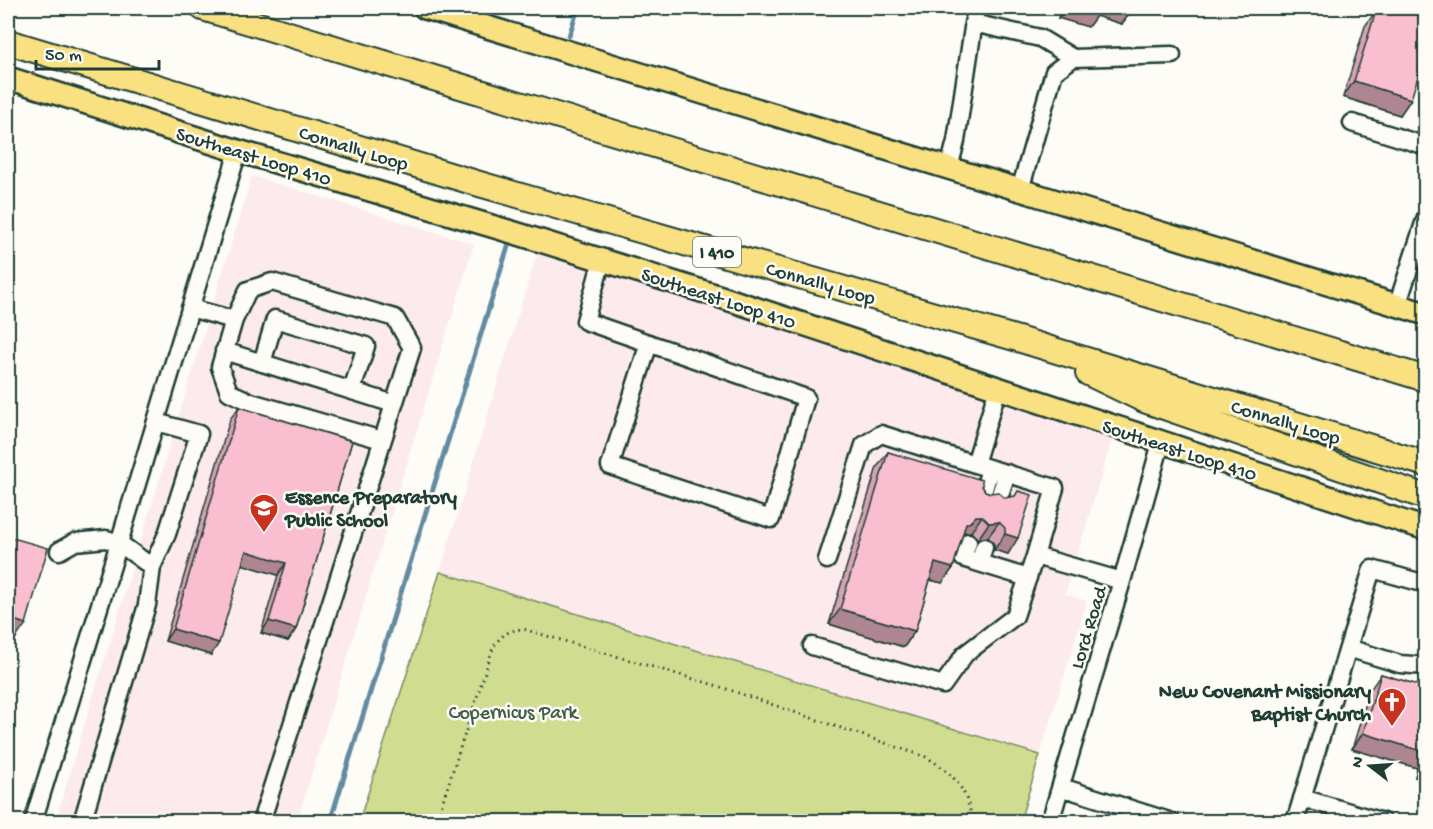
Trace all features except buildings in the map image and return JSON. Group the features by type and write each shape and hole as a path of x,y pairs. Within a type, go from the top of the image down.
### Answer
{"highway":[{"path":"203,8 1425,379"},
{"name":"Connally Loop","path":"8,42 465,180 1018,339 1425,464"},
{"path":"1018,339 1144,400 1425,497"}],"main road":[{"path":"425,8 465,13 949,168 1425,314"},
{"name":"Southeast Loop 410","path":"8,78 238,151 602,260 1425,529"}],"street":[{"path":"949,168 956,141 975,15 1040,38 1073,58"},
{"path":"1020,190 1054,72 1073,58 1172,55"},
{"path":"1352,123 1425,146"},
{"path":"33,822 238,151"},
{"path":"1397,306 1425,217"},
{"path":"602,260 585,321 649,343 806,398 771,519 610,466 649,343"},
{"path":"261,822 412,348 395,318 272,282 248,290 234,320 220,367 229,392 250,402 382,440"},
{"path":"190,308 234,320"},
{"path":"262,363 275,319 366,346 352,390"},
{"path":"224,351 394,404"},
{"path":"981,499 982,466 998,388"},
{"path":"82,822 147,605 152,567 167,534 199,434 156,422"},
{"path":"812,646 943,685 965,654 1016,616 1055,488 881,434 864,445 827,560"},
{"name":"Lord Road","path":"1050,822 1161,443"},
{"path":"997,504 1007,473"},
{"path":"59,551 75,542 106,539 119,543 152,567"},
{"path":"973,552 1028,578"},
{"path":"1035,556 1122,581"},
{"path":"1295,822 1372,569 1425,584"},
{"path":"1348,648 1400,664 1425,666"},
{"path":"1061,788 1172,822"},
{"path":"1302,798 1383,822"}],"path":[{"path":"436,822 493,648 506,633 523,629 718,686 926,757 954,777 964,793 972,822"}],"shaded area":[{"name":"Essence Preparatory Public School","path":"252,176 474,244 297,821 55,822"},
{"path":"538,250 1116,427 1065,594 1087,601 1040,755 440,572"}],"green space":[{"name":"Copernicus Park","path":"440,572 1040,755 1020,821 359,821"}],"waterway":[{"path":"569,36 578,8"},
{"path":"330,822 510,240"}],"place":[{"name":"Essence Preparatory Public School","path":"264,534"},
{"name":"New Covenant Missionary Baptist Church","path":"1392,728"}]}
